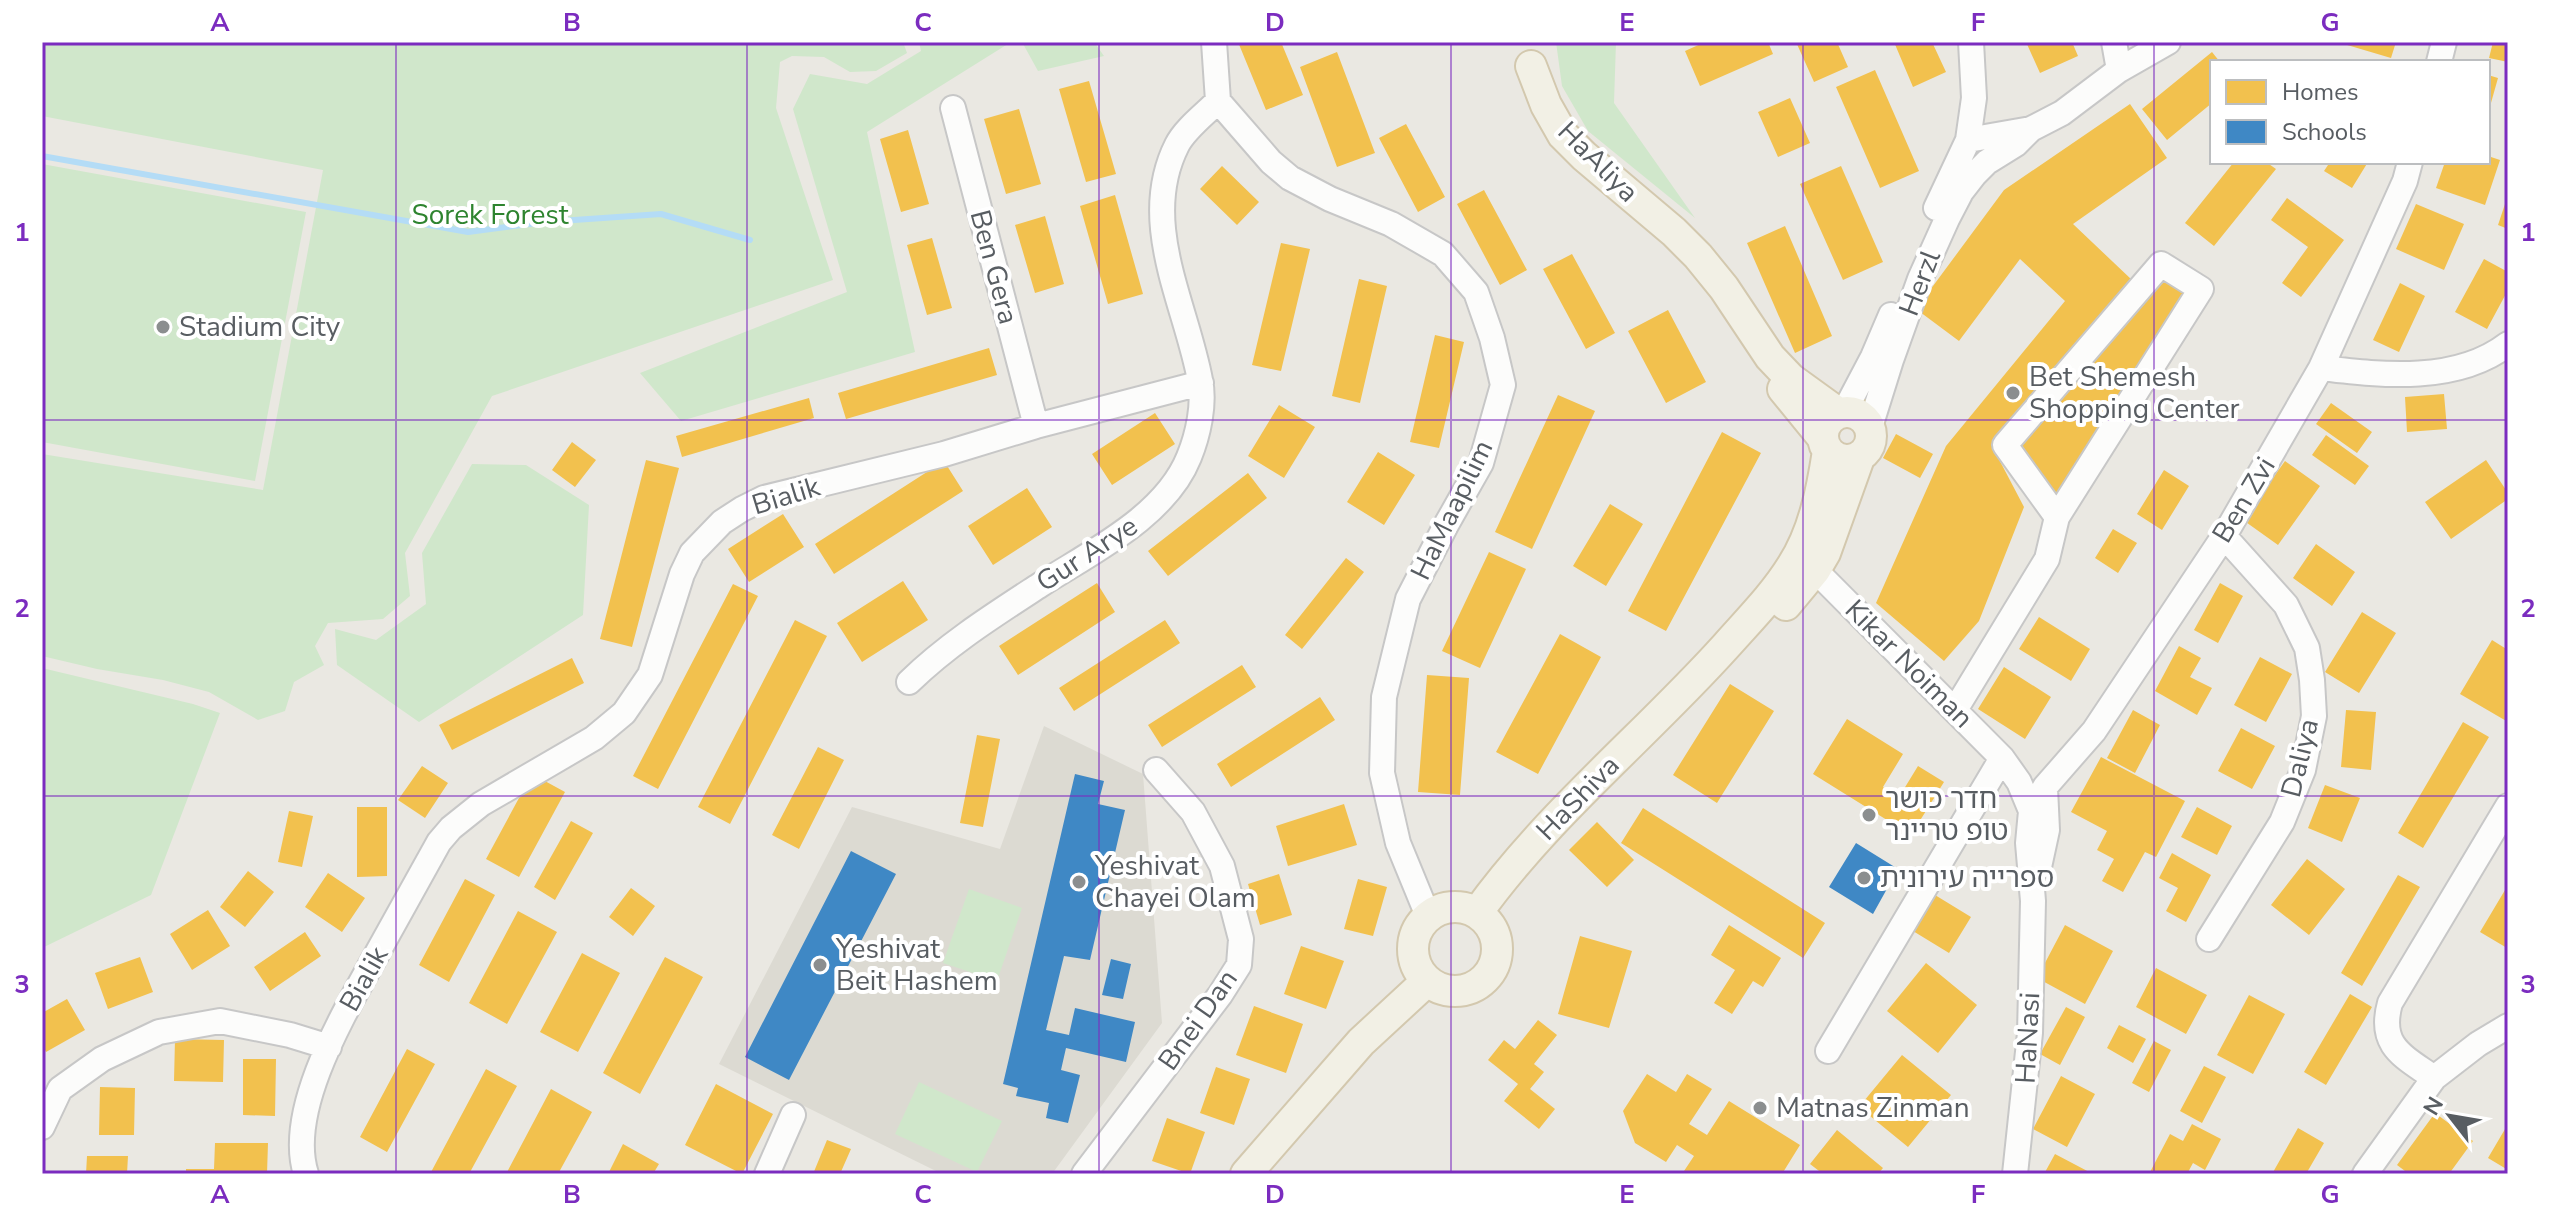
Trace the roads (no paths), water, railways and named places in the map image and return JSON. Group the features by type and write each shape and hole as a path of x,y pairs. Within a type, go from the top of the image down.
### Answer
{"main road":[{"name":"HaAliya","path":"1531,54 1528,89 1532,113 1542,137 1561,161 1600,190 1650,211 1698,256 1724,288 1754,352 1833,428"},
{"path":"1860,415 1870,427 1871,442 1865,454 1845,461 1839,459 1833,428 1860,415"},
{"name":"HaShiva","path":"1477,913 1503,877 1541,835 1686,690 1769,598 1794,565 1812,524 1833,428"},
{"name":"HaShiva","path":"1686,690 1725,662 1769,622 1815,570 1825,553 1859,458"},
{"path":"1458,907 1477,913 1493,928 1497,960 1486,979 1468,990 1457,992 1436,987 1420,974 1413,954 1416,933 1428,916 1437,911 1458,907"},
{"path":"1246,1174 1361,1042 1427,981"}],"street":[{"path":"1201,383 1166,257 1162,221 1165,175 1178,142 1218,101 1214,42"},
{"path":"1971,42 1974,98 1968,140 1983,153 1997,154"},
{"path":"2114,42 2119,70"},
{"name":"Herzl","path":"1833,428 1873,357 1928,223 1968,140 2031,129 2062,113 2119,70 2168,42"},
{"name":"HaMaapilim","path":"1218,101 1271,162 1290,178 1330,199 1391,224 1443,254 1476,292 1492,338 1503,385 1481,463 1408,599 1384,697 1382,773 1398,843 1428,916"},
{"name":"Ben Gera","path":"953,108 1036,426"},
{"name":"Herzl","path":"1870,427 1891,360 1937,238 1961,192 1997,154 2016,144 2031,129"},
{"name":"Ben Zvi","path":"2031,811 2045,787 2094,731 2224,536 2321,368 2405,181 2409,164"},
{"path":"1955,710 2047,559 2057,517 2201,289 2161,264 2005,445 2057,517"},
{"path":"2321,368 2355,372 2437,372 2476,361 2508,344"},
{"name":"Bialik","path":"306,1174 302,1144 307,1108 317,1075 342,1019 439,842 481,804 609,727 639,694 657,655 682,574 692,553 722,522 764,498 944,454 1036,426 1201,383"},
{"name":"Gur Arye","path":"909,682 935,657 1142,519 1167,493 1189,458 1200,420 1201,383"},
{"name":"Daliya","path":"2209,939 2282,822 2303,770 2314,716 2307,648 2286,605 2224,536"},
{"name":"Kikar Noiman","path":"1815,570 2002,758"},
{"path":"1828,1051 2002,758 2030,771 2045,787"},
{"name":"HaNasi","path":"2002,758 2019,782 2031,811 2028,843 2033,901 2030,1033 2015,1174"},
{"name":"Bnei Dan","path":"1084,1174 1220,995 1239,965 1241,939 1222,866 1193,812 1156,770"},
{"name":"HaNasi","path":"2033,901 2047,830 2045,787"},
{"path":"2434,1078 2398,1052 2389,1040 2385,1020 2390,1003 2508,806"},
{"path":"42,1127 60,1089 102,1059 159,1032 220,1021 290,1035 329,1047"},
{"path":"2365,1174 2434,1078 2478,1044 2508,1026"},
{"path":"767,1174 793,1115"}],"waterway":[{"path":"42,156 468,232 545,222 661,214 750,240"}],"place":[{"name":"Stadium City","path":"163,327"},
{"name":"Bet Shemesh Shopping Center","path":"2013,393"},
{"name":"חדר כושר טופ טריינר","path":"1869,815"},
{"name":"ספרייה עירונית","path":"1864,878"},
{"name":"Yeshivat Chayei Olam","path":"1079,882"},
{"name":"Yeshivat Beit Hashem","path":"820,965"},
{"name":"Matnas Zinman","path":"1760,1108"}],"park label":[{"name":"Sorek Forest","path":"490,215"}]}
